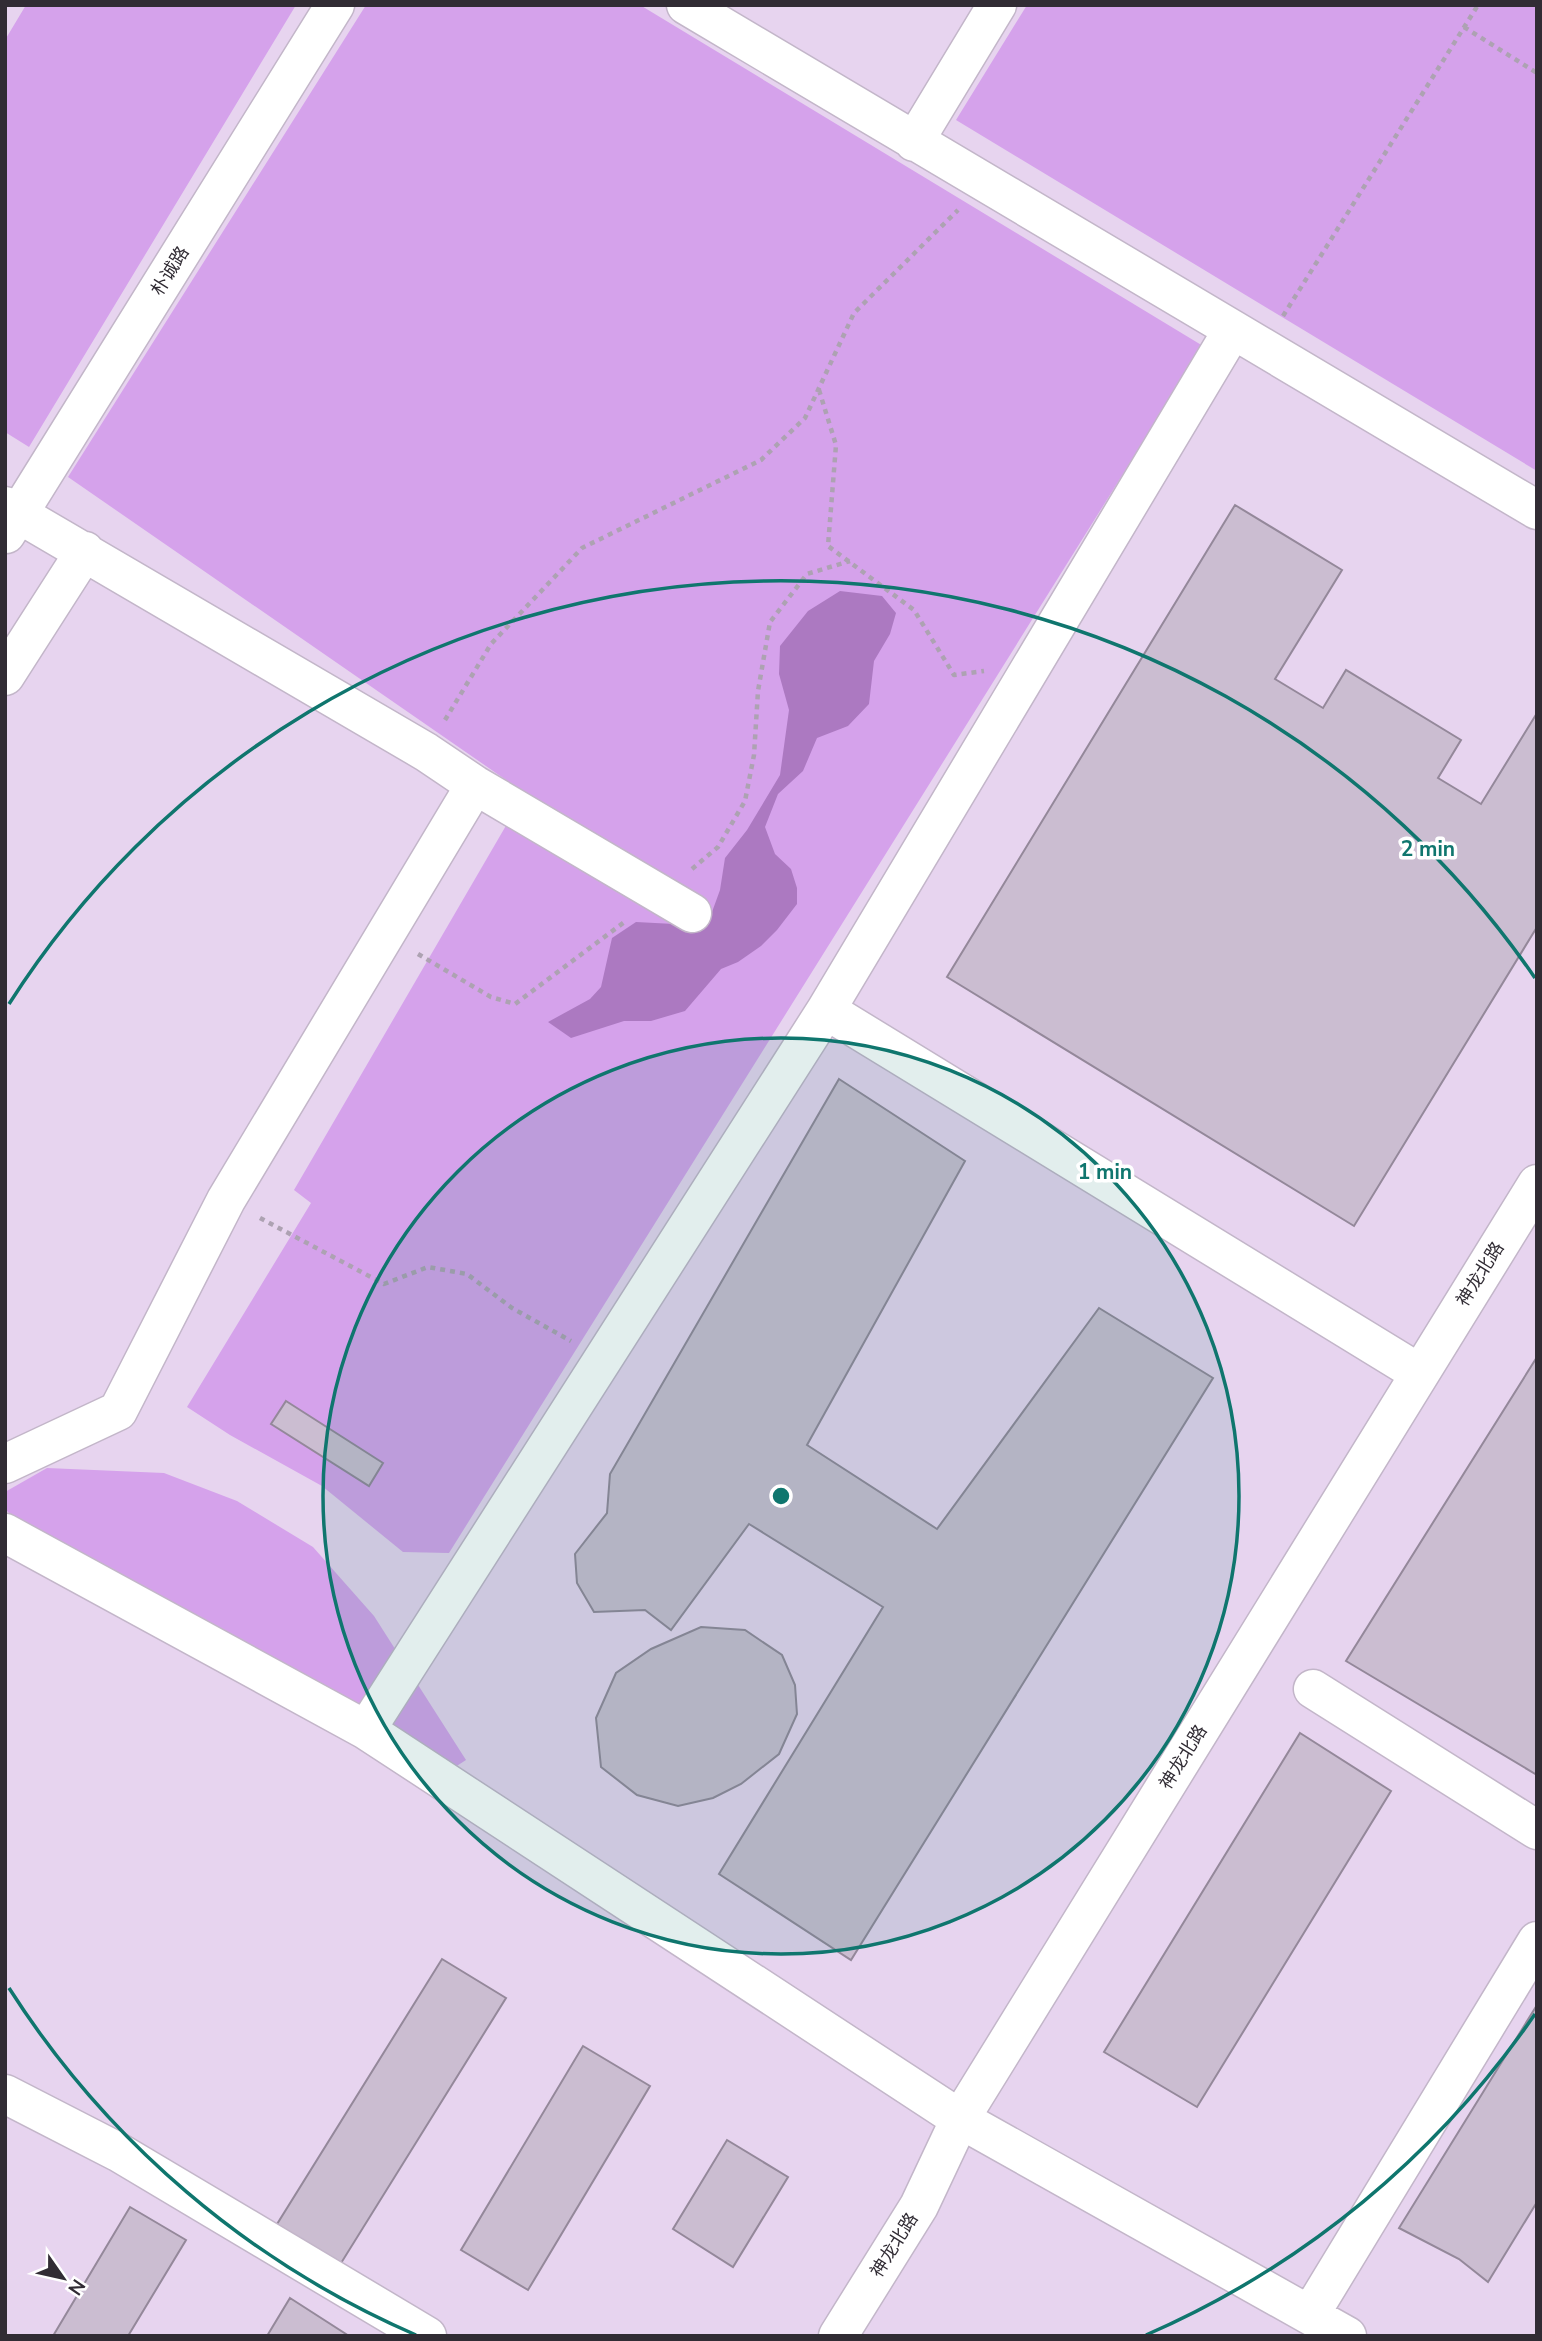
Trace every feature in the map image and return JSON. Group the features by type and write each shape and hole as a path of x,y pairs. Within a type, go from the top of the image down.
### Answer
{"street":[{"name":"朴诚路","path":"10,519 335,5"},
{"path":"686,5 1537,510"},
{"path":"914,142 997,5"},
{"path":"366,1730 825,1010 1033,664 1247,339"},
{"path":"10,519 85,551 677,904"},
{"path":"5,676 85,551"},
{"path":"5,1464 118,1411 226,1200 475,785"},
{"path":"825,1010 1419,1373"},
{"name":"神龙北路","path":"838,2336 919,2206 960,2119 1537,1184"},
{"path":"5,1533 366,1730 960,2119 1347,2336"},
{"path":"1313,1689 1537,1830"},
{"path":"1311,2314 1537,1941"},
{"path":"5,2095 118,2152 427,2336"}],"path":[{"path":"1247,339 1478,5"},
{"path":"1464,27 1537,73"},
{"path":"426,752 491,644 582,548 761,460 805,418 854,313 956,213 975,178"},
{"path":"818,390 836,445 828,546 914,610 954,675 1033,664"},
{"path":"385,934 491,997 515,1004 677,904 718,847 744,801 754,755 758,691 771,622 807,574 850,561"},
{"path":"226,1200 384,1284 428,1268 467,1274 512,1308 602,1359"}],"shaded area":[{"path":"5,5 1537,5 1537,2336 5,2336"},
{"path":"26,5 296,5 29,447 5,432 5,40"},
{"path":"366,5 640,5 1203,346 449,1553 403,1552 322,1486 230,1435 187,1407 311,1203 294,1190 525,793 68,477"},
{"path":"1027,5 1537,5 1537,471 956,120"},
{"path":"840,591 882,596 896,613 890,634 874,661 869,704 848,726 817,738 803,771 778,794 765,827 775,854 791,869 797,888 797,904 761,946 738,962 721,969 685,1011 651,1021 624,1021 571,1038 548,1022 590,999 601,987 612,938 636,922 693,925 712,912 720,890 725,858 747,830 780,775 789,710 779,674 780,646 808,611"},
{"path":"47,1468 164,1473 237,1501 313,1547 374,1616 466,1760 452,1769 9,1513 5,1509 5,1492"}],"building":[{"path":"1235,505 1342,570 1275,679 1323,708 1346,670 1461,740 1438,778 1481,804 1537,713 1537,927 1354,1226 947,977"},
{"path":"839,1079 965,1161 807,1445 937,1529 1099,1308 1213,1378 851,1960 719,1874 883,1607 749,1524 671,1630 645,1610 594,1612 577,1583 575,1554 607,1513 610,1474"},
{"path":"1537,1357 1537,1775 1346,1661"},
{"path":"286,1401 383,1463 369,1486 271,1424"},
{"path":"701,1627 745,1630 782,1655 795,1685 797,1714 779,1754 741,1784 713,1798 678,1806 637,1795 601,1767 596,1718 616,1673 651,1649"},
{"path":"1300,1733 1391,1791 1197,2107 1104,2052"},
{"path":"442,1959 506,1998 338,2268 274,2229"},
{"path":"1537,2005 1537,2202 1488,2282 1459,2259 1399,2228"},
{"path":"583,2046 650,2086 528,2290 461,2250"},
{"path":"727,2140 788,2177 733,2267 673,2229"},
{"path":"130,2207 186,2240 128,2336 53,2336"},
{"path":"290,2298 349,2336 267,2336"}]}
